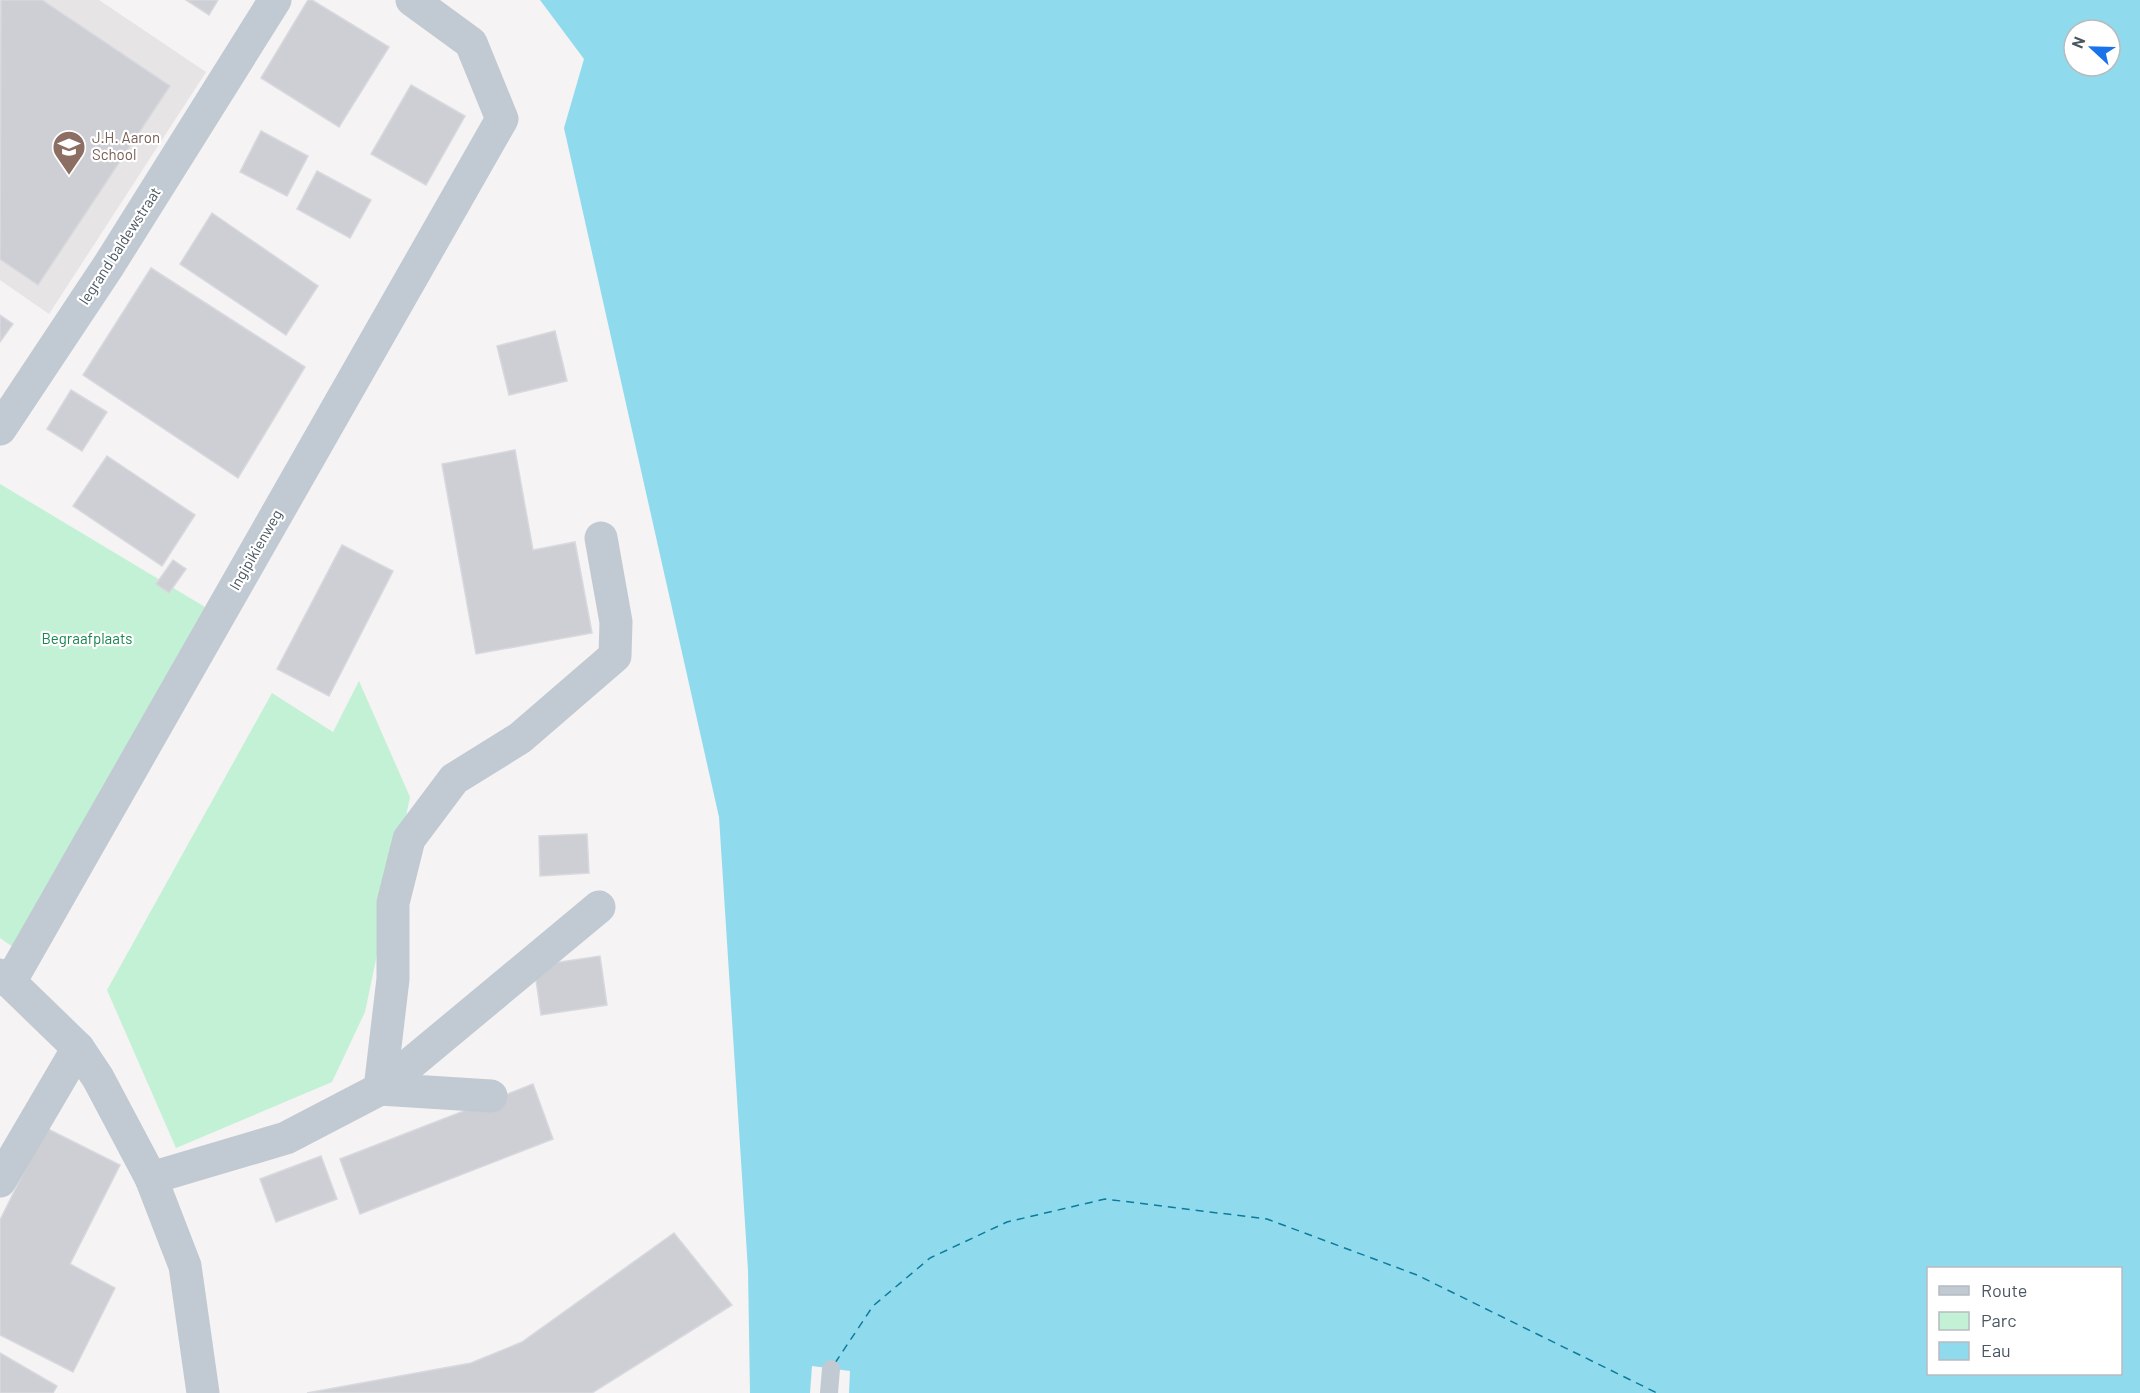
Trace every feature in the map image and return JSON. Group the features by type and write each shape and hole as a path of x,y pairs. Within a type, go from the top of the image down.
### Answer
{"street":[{"name":"legrand baldewstraat","path":"0,429 109,265 275,0"},
{"name":"Ingipikienweg","path":"5,978 502,119 471,43 412,0"},
{"path":"380,1089 393,979 393,903 409,838 454,780 520,738 615,656 615,622 601,538"},
{"path":"151,1178 286,1138 380,1089 599,907"},
{"path":"5,978 78,1048 98,1078 151,1178 184,1266 203,1393"},
{"path":"0,1181 78,1048"},
{"path":"380,1089 491,1096"}],"lane":[{"path":"829,1393 831,1369"}],"shaded area":[{"name":"J.H. Aaron School","path":"0,0 99,0 206,72 49,314 0,280"}],"green space":[{"name":"Begraafplaats","path":"0,484 205,607 13,947 0,938"},
{"path":"359,681 410,797 365,1012 332,1082 176,1148 107,990 272,693 333,732"}],"water":[{"path":"540,0 2140,0 2140,1393 750,1393 748,1270 719,817 564,128 584,59"}],"pier":[{"path":"812,1366 850,1371 849,1393 810,1393"}],"building":[{"name":"J.H. Aaron School","path":"1,0 42,0 170,86 38,285 0,259"},
{"path":"186,0 218,0 209,15"},
{"path":"308,0 312,0 389,47 339,127 261,78"},
{"path":"411,85 465,116 426,185 371,154"},
{"path":"261,131 308,156 287,196 240,172"},
{"path":"317,171 371,200 350,238 297,209"},
{"path":"212,213 318,286 286,335 180,264"},
{"path":"151,268 305,367 238,478 83,375"},
{"path":"0,315 13,324 0,342"},
{"path":"555,331 567,381 509,395 497,346"},
{"path":"71,390 107,412 82,451 47,429"},
{"path":"515,450 533,550 575,542 592,633 476,654 442,464"},
{"path":"107,456 195,515 162,566 73,506"},
{"path":"342,545 393,571 329,696 277,669"},
{"path":"173,560 186,569 169,593 156,584"},
{"path":"587,834 589,873 540,876 539,836"},
{"path":"600,956 607,1005 541,1015 534,966"},
{"path":"533,1084 553,1139 360,1214 340,1159"},
{"path":"46,1128 120,1165 70,1264 115,1288 73,1372 0,1335 0,1220"},
{"path":"321,1156 337,1199 276,1222 260,1179"},
{"path":"674,1233 732,1305 592,1393 307,1393 471,1363 522,1342"},
{"path":"0,1353 57,1386 53,1393 0,1393"}],"ferry route":[{"path":"835,1363 873,1306 930,1258 1007,1222 1105,1199 1267,1219 1417,1275 1657,1393"}],"place":[{"name":"J.H. Aaron School","path":"69,176"}]}
